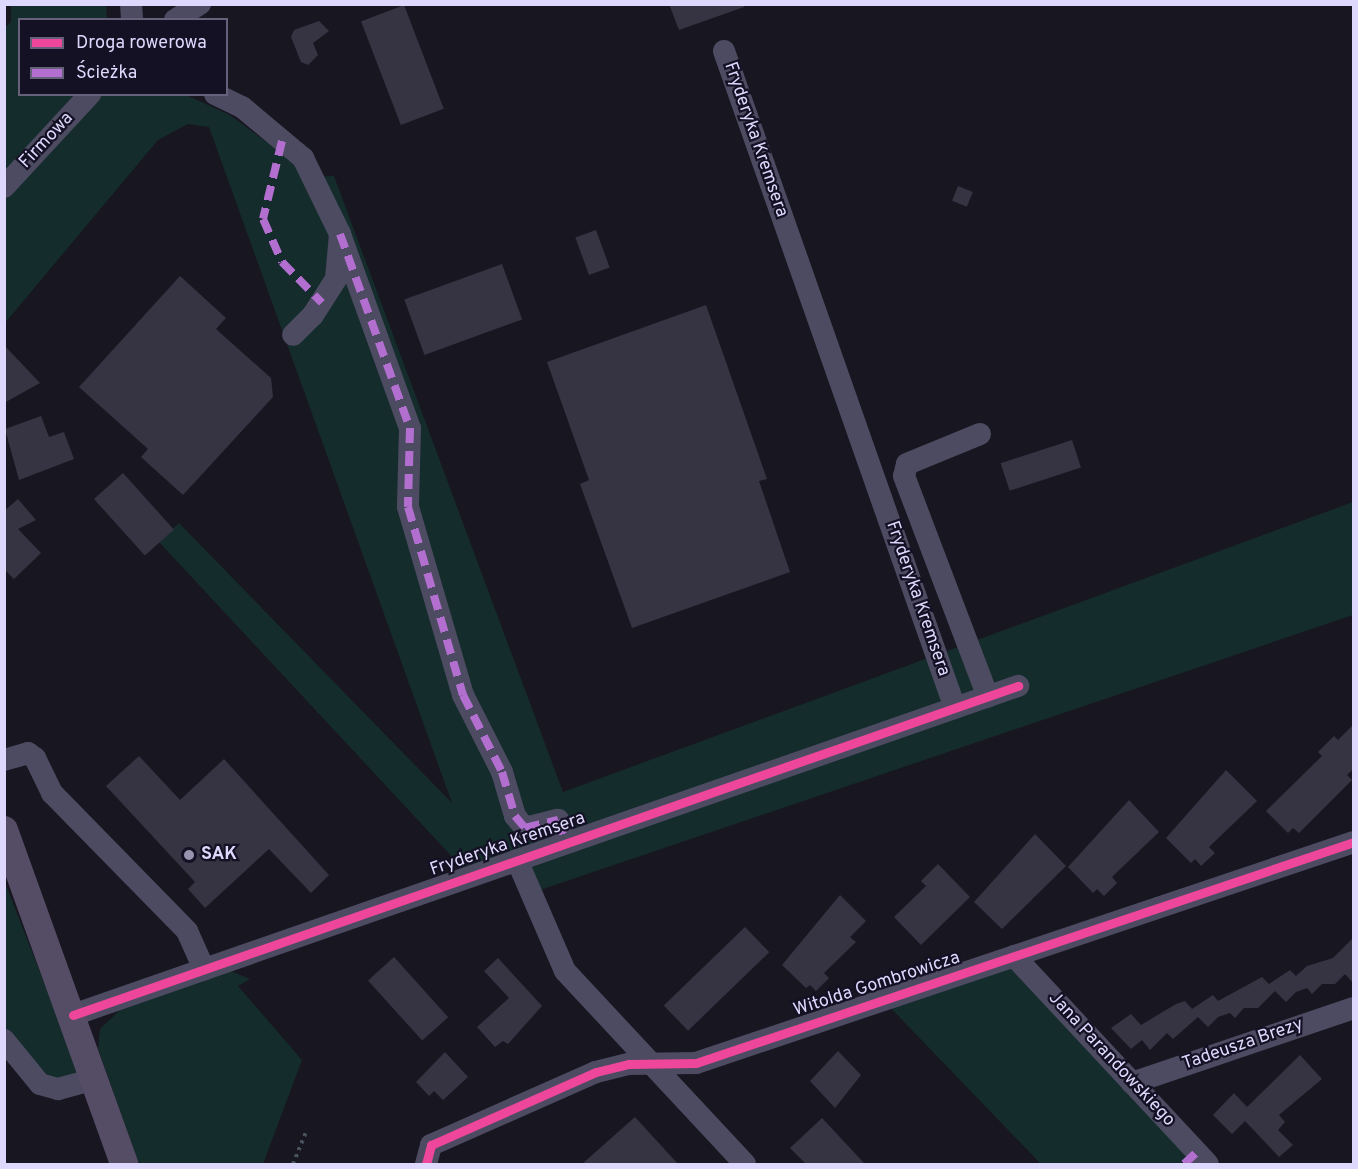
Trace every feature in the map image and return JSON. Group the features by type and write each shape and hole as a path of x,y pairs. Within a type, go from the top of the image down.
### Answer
{"main road":[{"path":"4,830 73,1015 123,1164"}],"street":[{"path":"178,18 200,4"},
{"name":"Fryderyka Kremsera","path":"73,1015 955,708 724,51"},
{"name":"Firmowa","path":"4,187 88,96"},
{"path":"219,96 242,107 303,158 340,234 410,428 408,507 463,695 502,772 515,816 525,828 558,820 566,843"},
{"path":"293,335 313,315 336,279 340,234"},
{"path":"980,434 907,464 904,476 988,697"},
{"path":"955,708 1018,686"},
{"path":"4,760 28,753 35,758 52,793 187,932 204,969"},
{"name":"Witolda Gombrowicza","path":"426,1164 431,1145 596,1072 647,1063 696,1063 1353,842"},
{"name":"Fryderyka Kremsera","path":"517,860 565,971 647,1063 745,1164"},
{"name":"Jana Parandowskiego","path":"1014,956 1208,1164"},
{"name":"Tadeusza Brezy","path":"1132,1083 1353,1008"},
{"path":"4,1040 40,1084 58,1089 95,1079"}],"path":[{"path":"293,1164 306,1131"}],"green space":[{"path":"11,5 106,5 107,18 18,18 18,96 188,96 230,115 314,177 334,176 563,792 1353,502 1353,615 531,893 516,860 470,876 159,542 179,523 452,803 209,127 188,124 158,140 5,323 4,28 11,22"},
{"path":"4,880 79,1072 58,1089 5,1040"},
{"path":"1014,956 1208,1164 1041,1164 883,1000"},
{"path":"231,971 250,979 238,986 302,1060 263,1164 139,1164 98,1049 100,1029 120,1010"}],"building":[{"path":"669,4 744,4 744,7 679,30"},
{"path":"404,5 444,109 401,125 361,21"},
{"path":"319,21 329,31 313,43 318,55 308,65 301,62 291,37 294,30"},
{"path":"958,186 973,192 967,207 952,201"},
{"path":"596,230 610,268 589,275 575,238"},
{"path":"502,264 522,319 424,355 404,300"},
{"path":"180,276 226,318 216,329 271,378 273,397 183,495 141,457 148,449 79,387"},
{"path":"706,305 767,479 759,481 790,572 632,628 580,484 589,480 547,362"},
{"path":"4,345 40,383 4,403"},
{"path":"41,416 49,437 64,432 74,459 19,480 5,429"},
{"path":"1072,440 1081,468 1010,491 1001,463"},
{"path":"123,473 174,529 145,556 94,499"},
{"path":"18,499 36,520 18,529 41,553 14,579 4,569 4,511"},
{"path":"1353,725 1353,769 1347,775 1352,780 1299,833 1293,828 1288,833 1266,811 1322,756 1318,752 1334,736 1338,740"},
{"path":"139,756 180,800 224,759 329,875 311,893 269,849 205,908 188,889 195,882 106,786"},
{"path":"1226,770 1257,801 1209,847 1215,853 1201,866 1195,859 1191,863 1166,838"},
{"path":"1129,800 1159,832 1112,877 1117,883 1104,896 1097,889 1093,893 1068,867"},
{"path":"1035,834 1066,866 1002,929 974,902"},
{"path":"938,864 970,897 921,945 894,917 926,886 921,881"},
{"path":"840,895 866,921 850,937 856,942 824,973 829,978 816,991 810,985 806,988 782,965"},
{"path":"745,927 769,952 688,1031 664,1005"},
{"path":"1353,938 1353,983 1345,974 1335,984 1322,984 1312,994 1307,988 1296,992 1286,1002 1275,991 1258,1008 1244,1008 1235,1018 1230,1013 1218,1017 1208,1027 1198,1017 1173,1039 1167,1033 1150,1050 1142,1040 1131,1049 1111,1028 1131,1014 1141,1025 1185,1001 1192,1009 1213,995 1218,1001 1262,977 1269,984 1290,970 1296,976 1307,966 1333,958"},
{"path":"394,957 448,1017 422,1041 368,980"},
{"path":"498,958 542,1006 508,1044 503,1041 495,1047 477,1027 509,998 484,971"},
{"path":"838,1051 861,1075 835,1108 810,1081"},
{"path":"445,1052 468,1077 443,1100 434,1091 429,1096 416,1082"},
{"path":"1300,1055 1322,1079 1279,1115 1285,1122 1278,1130 1293,1145 1279,1157 1245,1121 1232,1134 1213,1115 1234,1093 1247,1107"},
{"path":"635,1117 678,1164 582,1164"},
{"path":"822,1118 865,1164 806,1164 790,1148"}],"marked path":[{"path":"282,141 263,219 282,262 322,303"},
{"path":"340,234 410,428 408,507 463,695 502,772 515,816 525,828 558,820 566,843"},
{"path":"1184,1164 1197,1152"}],"cycle path":[{"path":"73,1015 1018,686"},
{"path":"426,1164 431,1145 596,1072 629,1064 696,1063 1354,842"}],"place":[{"name":"SAK","path":"189,855"}]}
